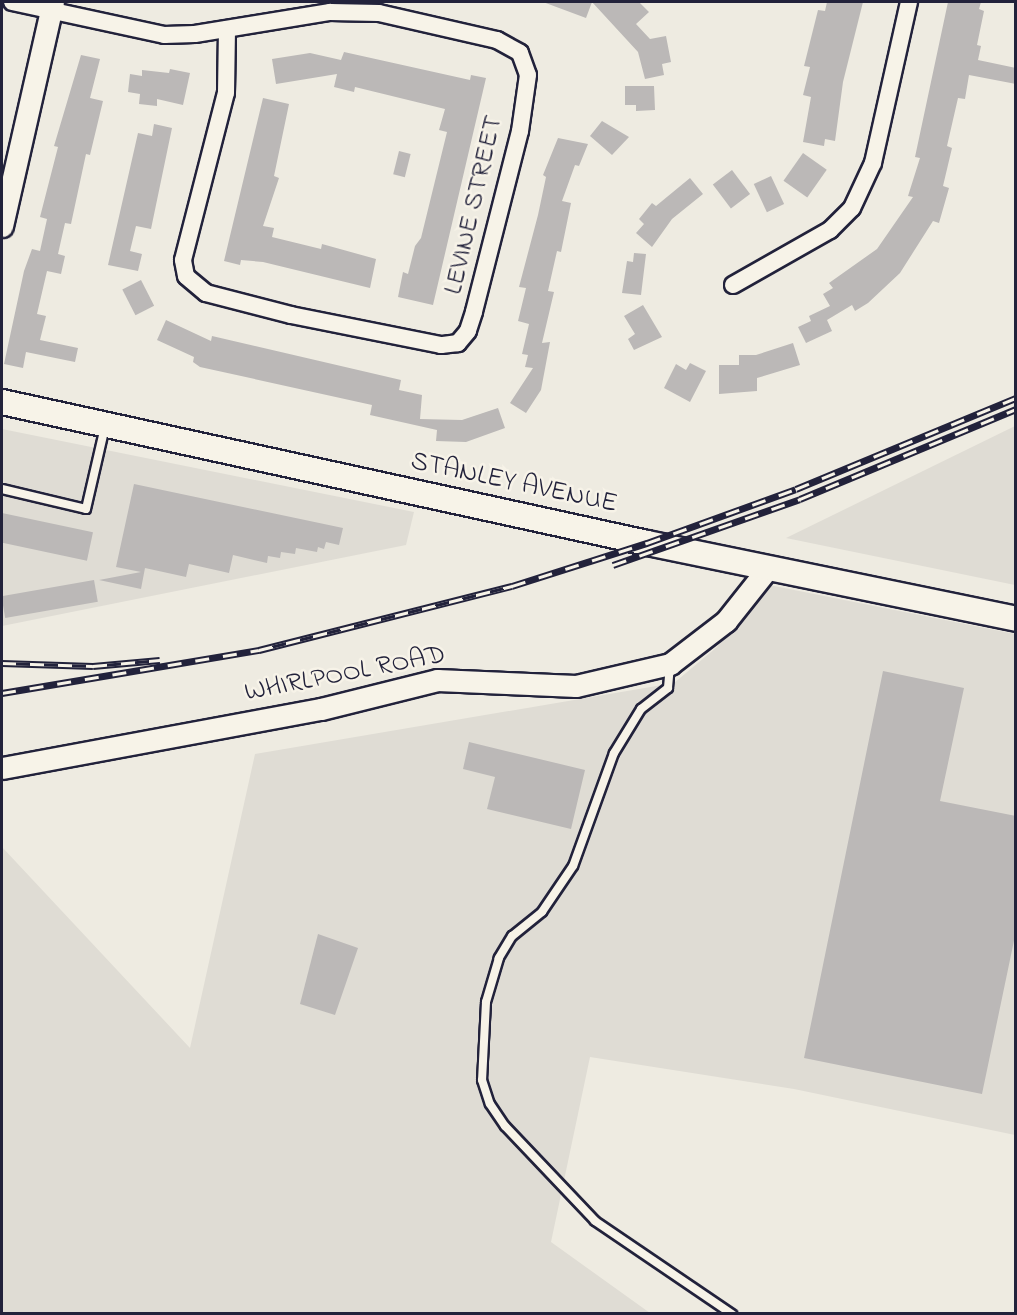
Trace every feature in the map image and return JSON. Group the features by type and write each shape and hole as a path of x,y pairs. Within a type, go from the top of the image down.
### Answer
{"main road":[{"name":"STANLEY AVENUE","path":"2,402 768,568 1016,619"}],"street":[{"path":"12,2 52,6 164,35 227,29"},
{"path":"733,285 830,230 852,208 873,163 909,2"},
{"path":"2,226 52,6"},
{"name":"LEVINE STREET","path":"330,12 379,13 497,40 520,53 528,75 519,131 474,312 468,331 458,344 441,345 410,339 206,293 186,276 183,260 226,93 227,29 330,12"},
{"name":"WHIRLPOOL ROAD","path":"2,768 321,709 437,680 576,686 670,664 726,621 768,568"}],"lane":[{"path":"2,489 87,509 106,424"},
{"path":"670,664 668,688 641,709 614,753 573,866 542,912 512,936 500,958 486,1002 482,1080 489,1104 506,1126 595,1221 732,1314"}],"shaded area":[{"path":"1015,426 1015,585 786,538"},
{"path":"2,429 414,512 406,545 2,626"},
{"path":"764,584 1015,634 1015,1135 794,1089 590,1057 551,1242 650,1313 2,1313 2,847 190,1048 255,754 674,683 717,647"}],"building":[{"path":"543,2 592,2 586,18"},
{"path":"592,2 639,2 649,12 636,24 650,39 666,36 671,62 662,64 664,75 645,79 638,52"},
{"path":"827,2 863,2 843,82 835,141 825,139 824,146 803,142 811,97 803,95 810,67 804,66 818,10 825,11"},
{"path":"948,2 981,2 979,9 984,11 977,45 981,46 978,60 1016,68 1016,84 969,75 965,99 958,98 947,146 952,148 943,186 949,188 939,223 933,221 900,273 868,303 855,311 852,305 827,320 832,331 806,343 798,327 811,321 809,316 830,306 823,294 833,288 829,283 877,249 913,197 908,196 920,158 915,157"},
{"path":"344,52 470,80 471,75 486,78 433,305 398,297 403,272 408,274 415,246 421,238 447,132 439,130 445,109 355,87 354,92 334,87 337,74 276,84 272,59 310,53 341,60"},
{"path":"81,55 100,59 90,98 103,101 90,155 86,154 71,224 65,223 58,254 65,256 61,274 47,271 37,314 46,316 40,340 78,348 75,362 26,352 23,368 4,364 24,271 32,249 40,251 47,219 40,217 58,147 54,146"},
{"path":"170,69 190,73 183,105 157,99 157,106 139,104 140,94 128,92 130,74 142,76 142,70 169,73"},
{"path":"625,86 654,86 655,110 636,111 636,105 625,105"},
{"path":"263,98 289,104 274,176 279,178 263,226 274,228 272,237 321,249 322,244 376,259 370,288 263,262 241,260 240,265 224,261"},
{"path":"602,121 629,137 612,155 590,136"},
{"path":"154,124 172,128 151,229 136,226 130,251 142,254 138,271 108,265 138,133 152,136"},
{"path":"558,138 588,144 579,166 575,165 562,201 571,203 561,252 557,251 548,291 554,292 542,343 550,342 541,390 526,413 510,403 533,368 525,367 528,355 522,354 529,324 518,321 526,288 519,287 538,215 546,177 543,175"},
{"path":"399,151 411,154 405,177 393,174"},
{"path":"803,153 827,170 807,197 783,181"},
{"path":"732,170 750,194 731,208 713,184"},
{"path":"771,176 784,204 767,212 754,184"},
{"path":"690,178 703,194 672,219 652,247 636,233 644,224 639,219 652,203 656,206"},
{"path":"634,253 646,254 641,295 622,293 627,261 633,262"},
{"path":"141,280 154,306 135,315 122,290"},
{"path":"643,305 662,337 634,350 628,339 635,334 624,316"},
{"path":"166,320 211,341 212,336 401,380 399,390 422,395 420,419 462,420 498,408 505,428 466,442 436,441 437,430 370,415 372,405 200,367 193,362 194,357 157,340"},
{"path":"793,343 800,365 757,378 757,391 719,394 719,365 739,365 739,355 756,355"},
{"path":"690,363 706,371 690,402 664,388 676,364 686,370"},
{"path":"134,484 343,528 339,545 326,542 324,549 318,547 317,552 296,548 295,554 281,552 280,558 268,556 267,563 233,555 229,573 189,564 186,577 145,568 141,589 99,580 141,572 116,567"},
{"path":"2,513 93,532 87,561 2,543"},
{"path":"94,580 98,602 5,618 2,596"},
{"path":"883,671 964,688 940,801 1016,816 1016,931 982,1094 804,1058"},
{"path":"469,742 585,770 571,829 487,809 495,777 463,769"},
{"path":"318,934 358,948 335,1015 300,1004"}],"railway":[{"path":"2,693 259,650 512,586 647,543 796,489 1016,398"},
{"path":"613,565 800,499 1016,409"},
{"path":"2,663 93,666 160,660"}]}
